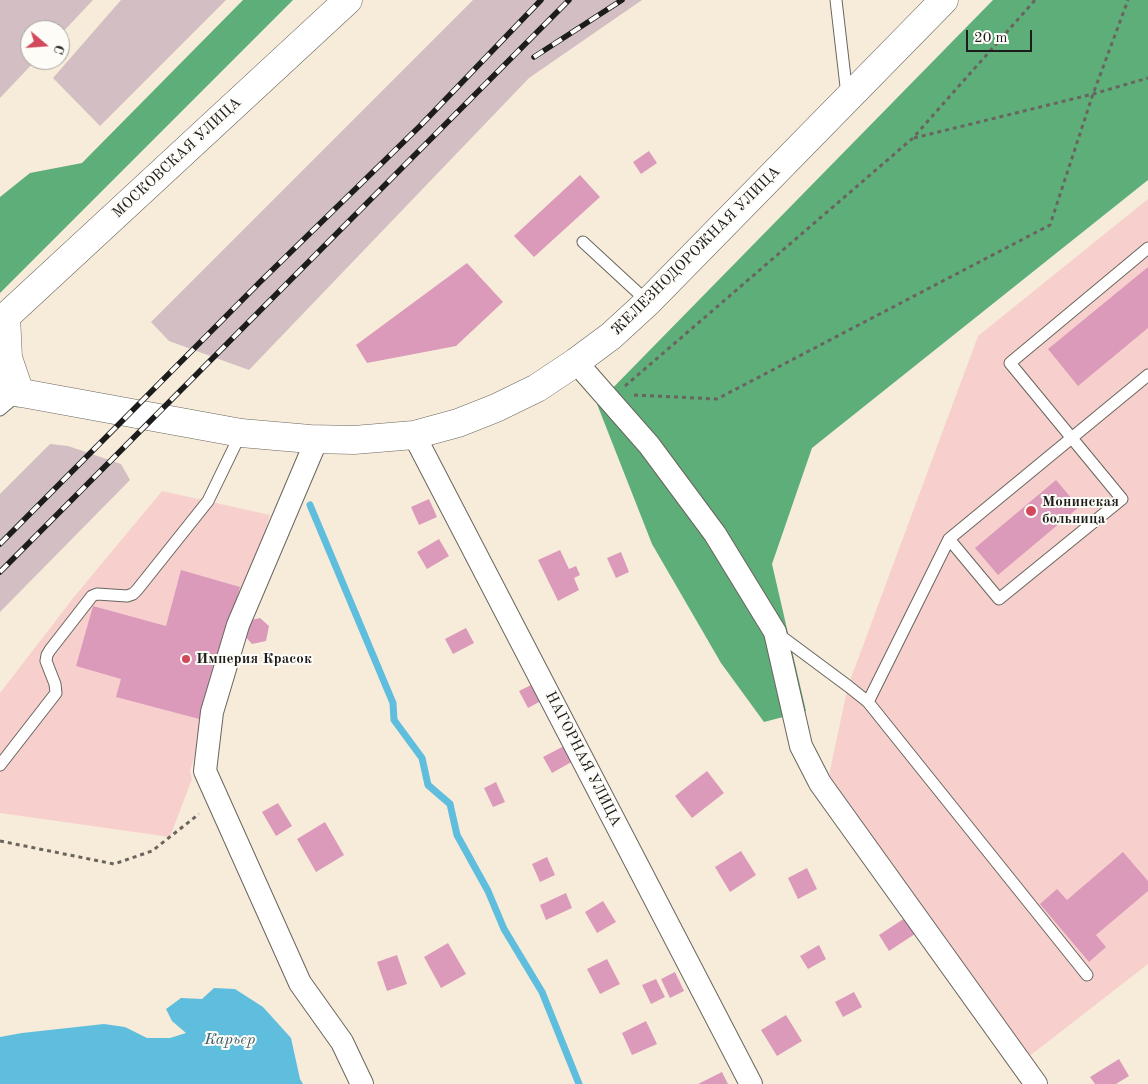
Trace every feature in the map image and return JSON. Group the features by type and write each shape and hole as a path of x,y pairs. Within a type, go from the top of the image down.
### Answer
{"main road":[{"name":"МОСКОВСКАЯ УЛИЦА","path":"10,391 3,319 348,0"},
{"name":"ЖЕЛЕЗНОДОРОЖНАЯ УЛИЦА","path":"10,391 241,433 317,439 354,440 414,435 458,423 496,408 537,388 612,336 648,302 944,0"}],"street":[{"path":"576,362 608,392 715,534 775,632 801,746 820,783 1036,1084"},
{"name":"НАГОРНАЯ УЛИЦА","path":"414,435 751,1084"},
{"path":"317,439 238,625 212,712 205,771 300,983 342,1042 362,1084"}],"lane":[{"path":"836,0 848,98"},
{"path":"583,242 648,302"},
{"path":"949,539 999,599 1122,499 1010,363 1148,248"},
{"path":"868,702 949,539 1148,375"},
{"path":"0,410 10,391"},
{"path":"0,765 56,693 55,684 46,661 50,650 92,596 102,594 127,596 134,594 208,501 241,433"},
{"path":"775,632 868,702 1087,975"}],"path":[{"path":"608,392 913,138 1034,0"},
{"path":"608,392 717,399 1050,225 1093,94 1128,0"},
{"path":"913,138 1093,94 1148,78"},
{"path":"0,841 114,864 152,851 218,799"}],"shaded area":[{"path":"0,0 93,0 70,24 70,20 20,20 20,70 27,70 0,98"},
{"path":"121,0 226,0 100,126 53,78 60,70 70,70 70,58"},
{"path":"473,0 642,0 529,78 249,370 169,341 151,322"},
{"name":"Монинская больница","path":"1148,199 1148,964 1027,1058 829,775 848,686 978,336"},
{"path":"50,444 68,446 121,464 130,480 0,612 0,494"},
{"path":"162,491 270,515 190,771 192,779 170,837 0,813 0,693 74,597"}],"green space":[{"path":"243,0 293,0 0,293 0,197 30,173 82,163"},
{"path":"993,0 1148,0 1148,180 812,448 772,564 806,711 764,722 721,663 652,544 597,404"}],"water":[{"name":"Карьер","path":"214,988 235,989 263,1007 291,1038 300,1079 303,1084 0,1084 0,1037 104,1024 125,1027 147,1038 170,1038 186,1033 172,1021 166,1009 181,998 202,999"}],"building":[{"path":"649,151 657,163 641,174 633,162"},
{"path":"580,175 600,197 534,257 514,236"},
{"path":"467,263 503,302 456,346 367,363 356,345"},
{"path":"1148,267 1148,328 1078,386 1048,349"},
{"path":"1056,480 1079,507 998,575 975,548"},
{"path":"429,499 437,517 419,525 411,507"},
{"path":"439,539 449,556 427,569 417,552"},
{"path":"560,550 569,569 576,566 580,575 574,578 579,590 558,601 538,560"},
{"path":"621,552 629,572 616,578 607,558"},
{"path":"181,570 240,587 203,720 116,697 121,679 76,666 93,606 166,626"},
{"path":"260,618 269,626 266,641 252,644 243,634 246,621"},
{"path":"466,628 474,643 453,654 445,639"},
{"path":"533,684 541,701 528,708 519,691"},
{"path":"566,745 575,760 552,773 543,757"},
{"path":"707,771 724,793 692,818 675,796"},
{"path":"496,782 505,802 493,807 484,788"},
{"path":"278,803 292,826 276,836 262,812"},
{"path":"325,822 344,855 316,872 297,839"},
{"path":"741,851 756,875 730,892 715,867"},
{"path":"1123,852 1148,881 1148,891 1096,935 1106,947 1089,962 1040,904 1057,889 1067,900"},
{"path":"547,857 555,875 540,882 532,864"},
{"path":"807,868 817,889 798,899 788,878"},
{"path":"566,893 572,908 546,920 540,905"},
{"path":"603,901 616,922 597,933 585,912"},
{"path":"908,916 918,932 889,951 879,935"},
{"path":"448,943 466,974 441,988 424,957"},
{"path":"819,945 826,959 808,969 800,956"},
{"path":"397,955 407,984 387,991 377,962"},
{"path":"607,959 620,984 600,994 587,969"},
{"path":"675,972 684,991 670,998 661,979"},
{"path":"656,979 665,997 651,1004 642,985"},
{"path":"854,992 862,1007 843,1017 835,1002"},
{"path":"786,1015 802,1041 777,1056 761,1030"},
{"path":"646,1021 657,1044 632,1055 622,1033"},
{"path":"1119,1059 1129,1076 1116,1084 1095,1084 1090,1077"},
{"path":"722,1072 728,1084 698,1084"}],"waterway":[{"path":"310,505 393,703 394,720 422,758 428,785 450,804 457,835 488,891 504,929 542,992 579,1084"}],"railway":[{"path":"0,544 260,282 420,126 541,0"},
{"path":"0,572 569,0"},
{"path":"534,57 622,0"}],"place":[{"name":"Монинская больница","path":"1031,511"},
{"name":"Империя Красок","path":"186,659"}]}
